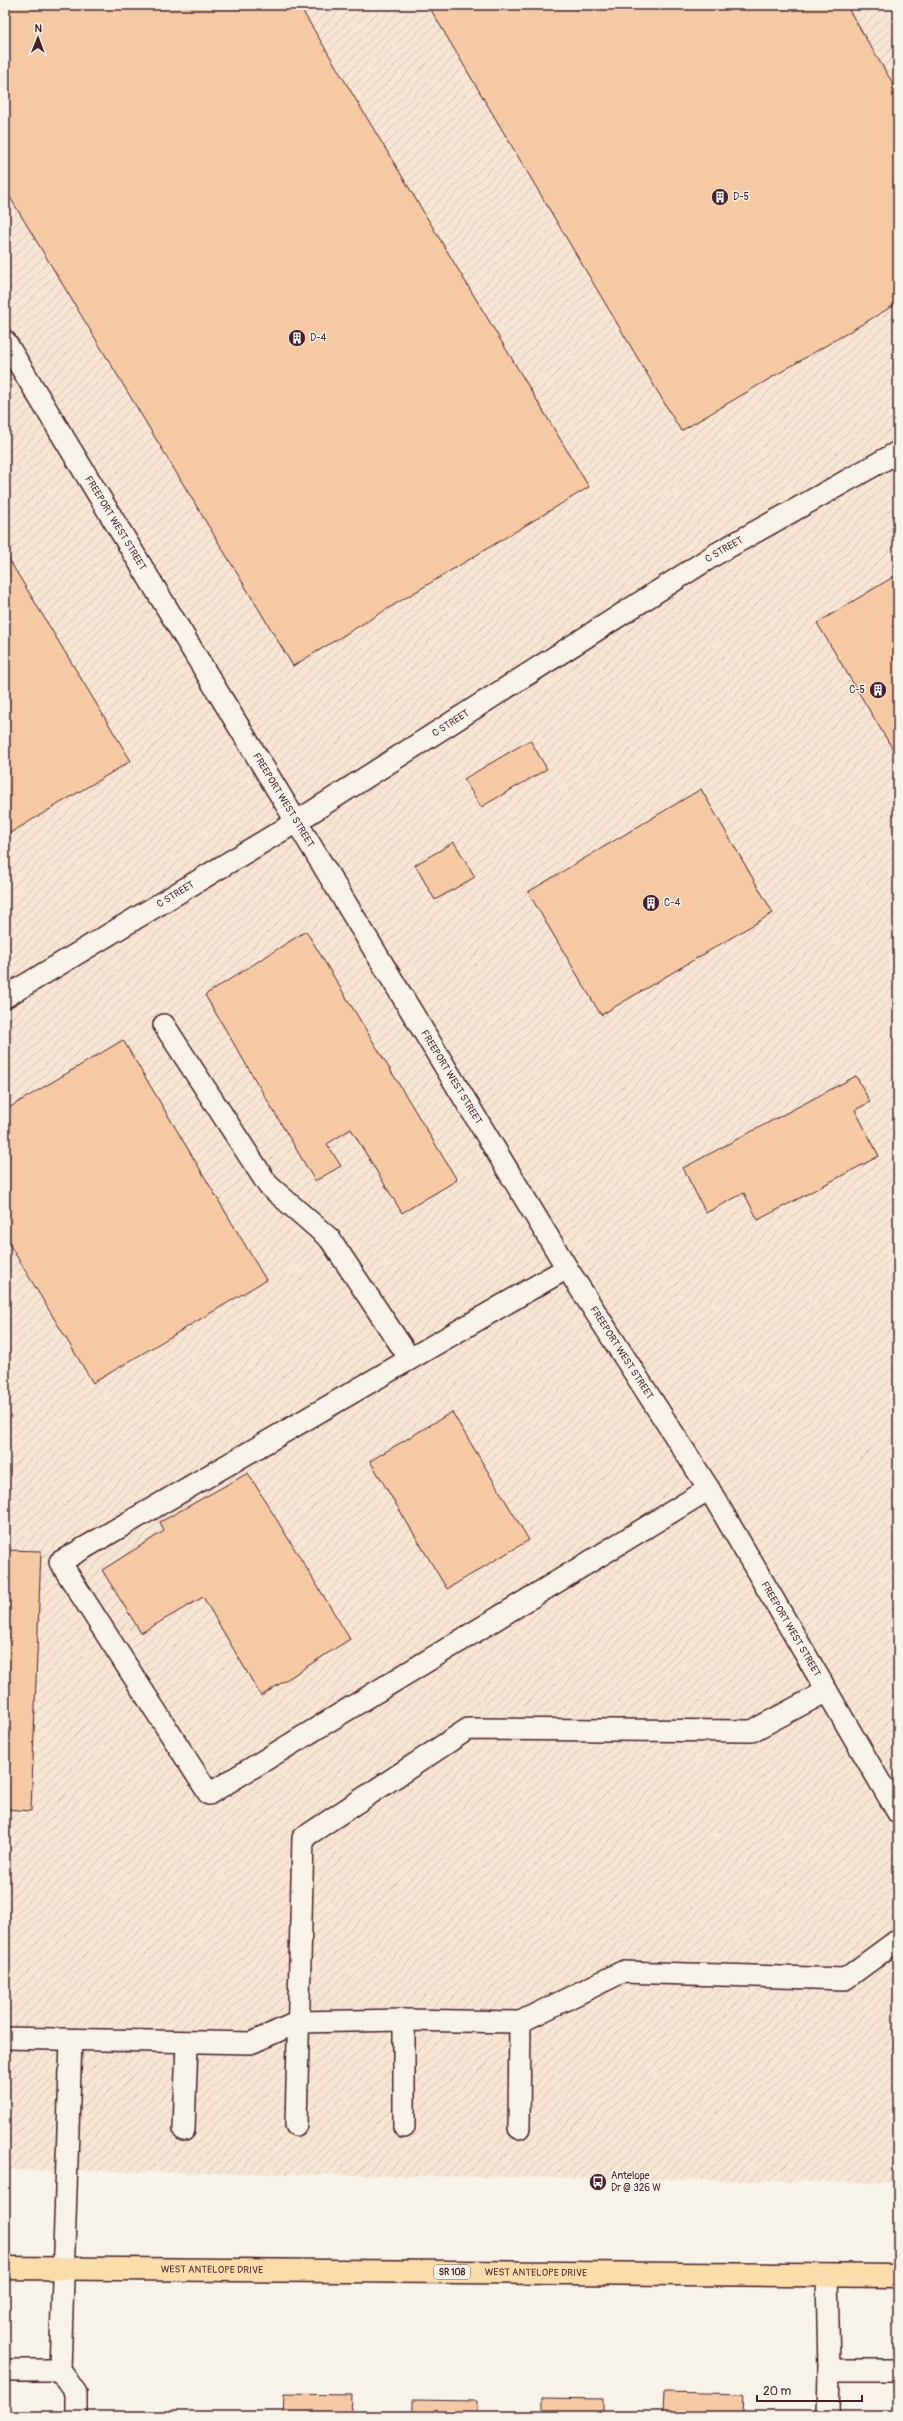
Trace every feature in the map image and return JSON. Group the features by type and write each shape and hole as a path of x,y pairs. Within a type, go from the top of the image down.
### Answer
{"main road":[{"name":"WEST ANTELOPE DRIVE","path":"5,2268 898,2276"}],"lane":[{"name":"FREEPORT WEST STREET","path":"5,341 567,1268 708,1489 898,1813"},
{"name":"C STREET","path":"5,997 296,822 716,554 898,452"},
{"path":"164,1025 268,1185 330,1239 410,1358"},
{"path":"567,1268 60,1562 209,1794 708,1489"},
{"path":"296,2125 303,1838 468,1729 752,1731 827,1691"},
{"path":"5,2038 251,2043 298,2022 404,2020 520,2022 622,1972 845,1979 898,1940"},
{"path":"404,2020 404,2127"},
{"path":"519,2128 520,2022"},
{"path":"71,2040 60,2370 76,2393 76,2416"},
{"path":"184,2130 187,2042"},
{"path":"827,2275 829,2370 828,2416"},
{"path":"5,2370 60,2370"},
{"path":"829,2370 898,2370"}],"shaded area":[{"path":"5,5 898,5 898,2183 5,2170"}],"building":[{"name":"D-4","path":"5,5 299,5 589,487 293,666 5,189"},
{"name":"D-5","path":"428,5 846,5 898,92 898,303 681,431"},
{"path":"5,553 131,761 5,836"},
{"name":"C-5","path":"898,574 898,758 817,623"},
{"path":"530,740 547,769 481,807 464,779"},
{"name":"C-4","path":"701,789 773,913 601,1015 528,892"},
{"path":"454,842 475,877 435,900 415,865"},
{"path":"306,931 457,1180 402,1213 351,1129 327,1144 341,1166 315,1181 205,995"},
{"path":"123,1040 266,1280 93,1383 5,1237 5,1110"},
{"path":"856,1076 870,1102 855,1110 879,1156 758,1220 744,1193 706,1213 683,1168"},
{"path":"452,1412 529,1540 447,1589 370,1461"},
{"path":"248,1473 350,1639 261,1696 203,1597 141,1633 102,1570 164,1531 160,1522"},
{"path":"5,1550 41,1551 31,1811 5,1809"},
{"path":"664,2392 744,2394 743,2416 663,2416"},
{"path":"284,2394 352,2395 351,2416 283,2416"},
{"path":"542,2398 603,2399 603,2416 542,2416"},
{"path":"413,2400 477,2401 477,2416 413,2416"},
{"path":"895,2400 898,2400 898,2416 894,2416"}],"place":[{"name":"D-5","path":"720,197"},
{"name":"D-4","path":"297,338"},
{"name":"C-5","path":"878,690"},
{"name":"C-4","path":"651,903"},
{"name":"Antelope Dr @ 326 W","path":"598,2182"}]}
